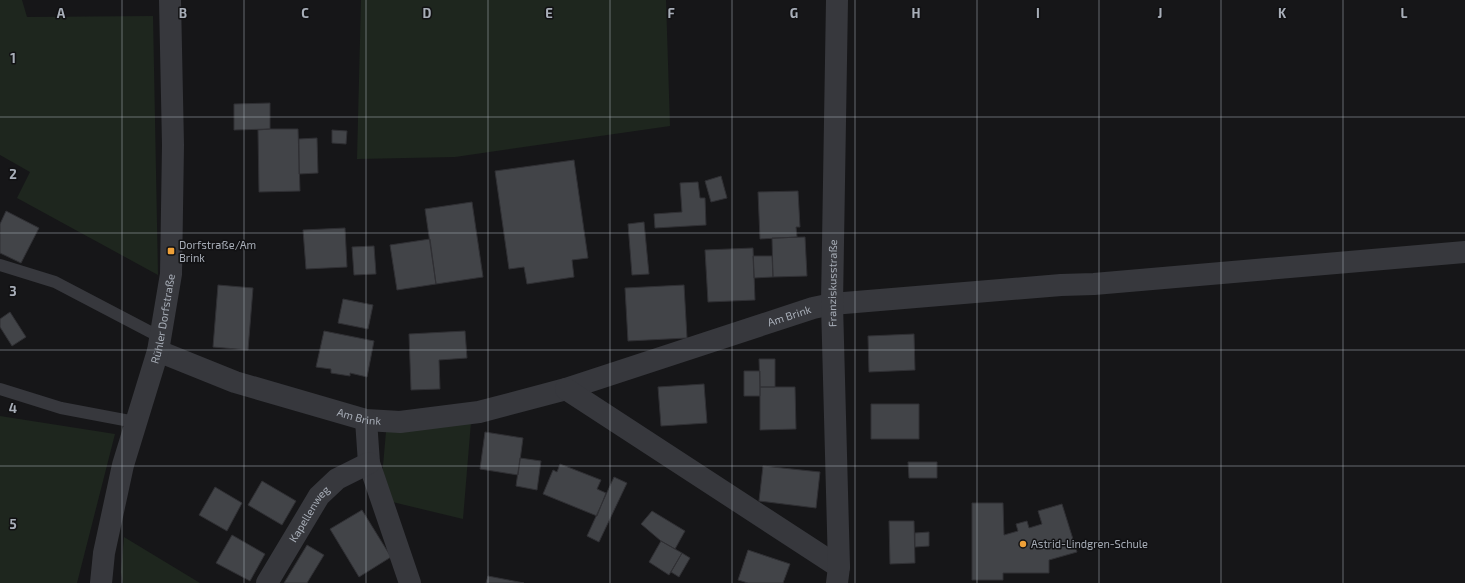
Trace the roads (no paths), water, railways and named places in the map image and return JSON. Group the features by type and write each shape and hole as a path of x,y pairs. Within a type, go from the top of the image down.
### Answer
{"street":[{"name":"Rühler Dorfstraße","path":"101,583 104,553 123,465 159,344 171,274 172,145 170,0"},
{"name":"Franziskusstraße","path":"837,0 832,304 838,575"},
{"name":"Am Brink","path":"159,344 235,382 366,420 400,422 479,412 566,389 813,308 832,304 1061,285 1094,284 1465,252"},
{"path":"566,389 838,575"},
{"path":"366,420 369,463 410,583"},
{"name":"Kapellenweg","path":"267,583 319,496 337,479 369,463"}],"lane":[{"path":"0,265 55,282 159,344"},
{"path":"0,389 61,408 135,422"}],"place":[{"name":"Dorfstraße/Am Brink","path":"171,251"},
{"name":"Astrid-Lindgren-Schule","path":"1023,544"}]}
